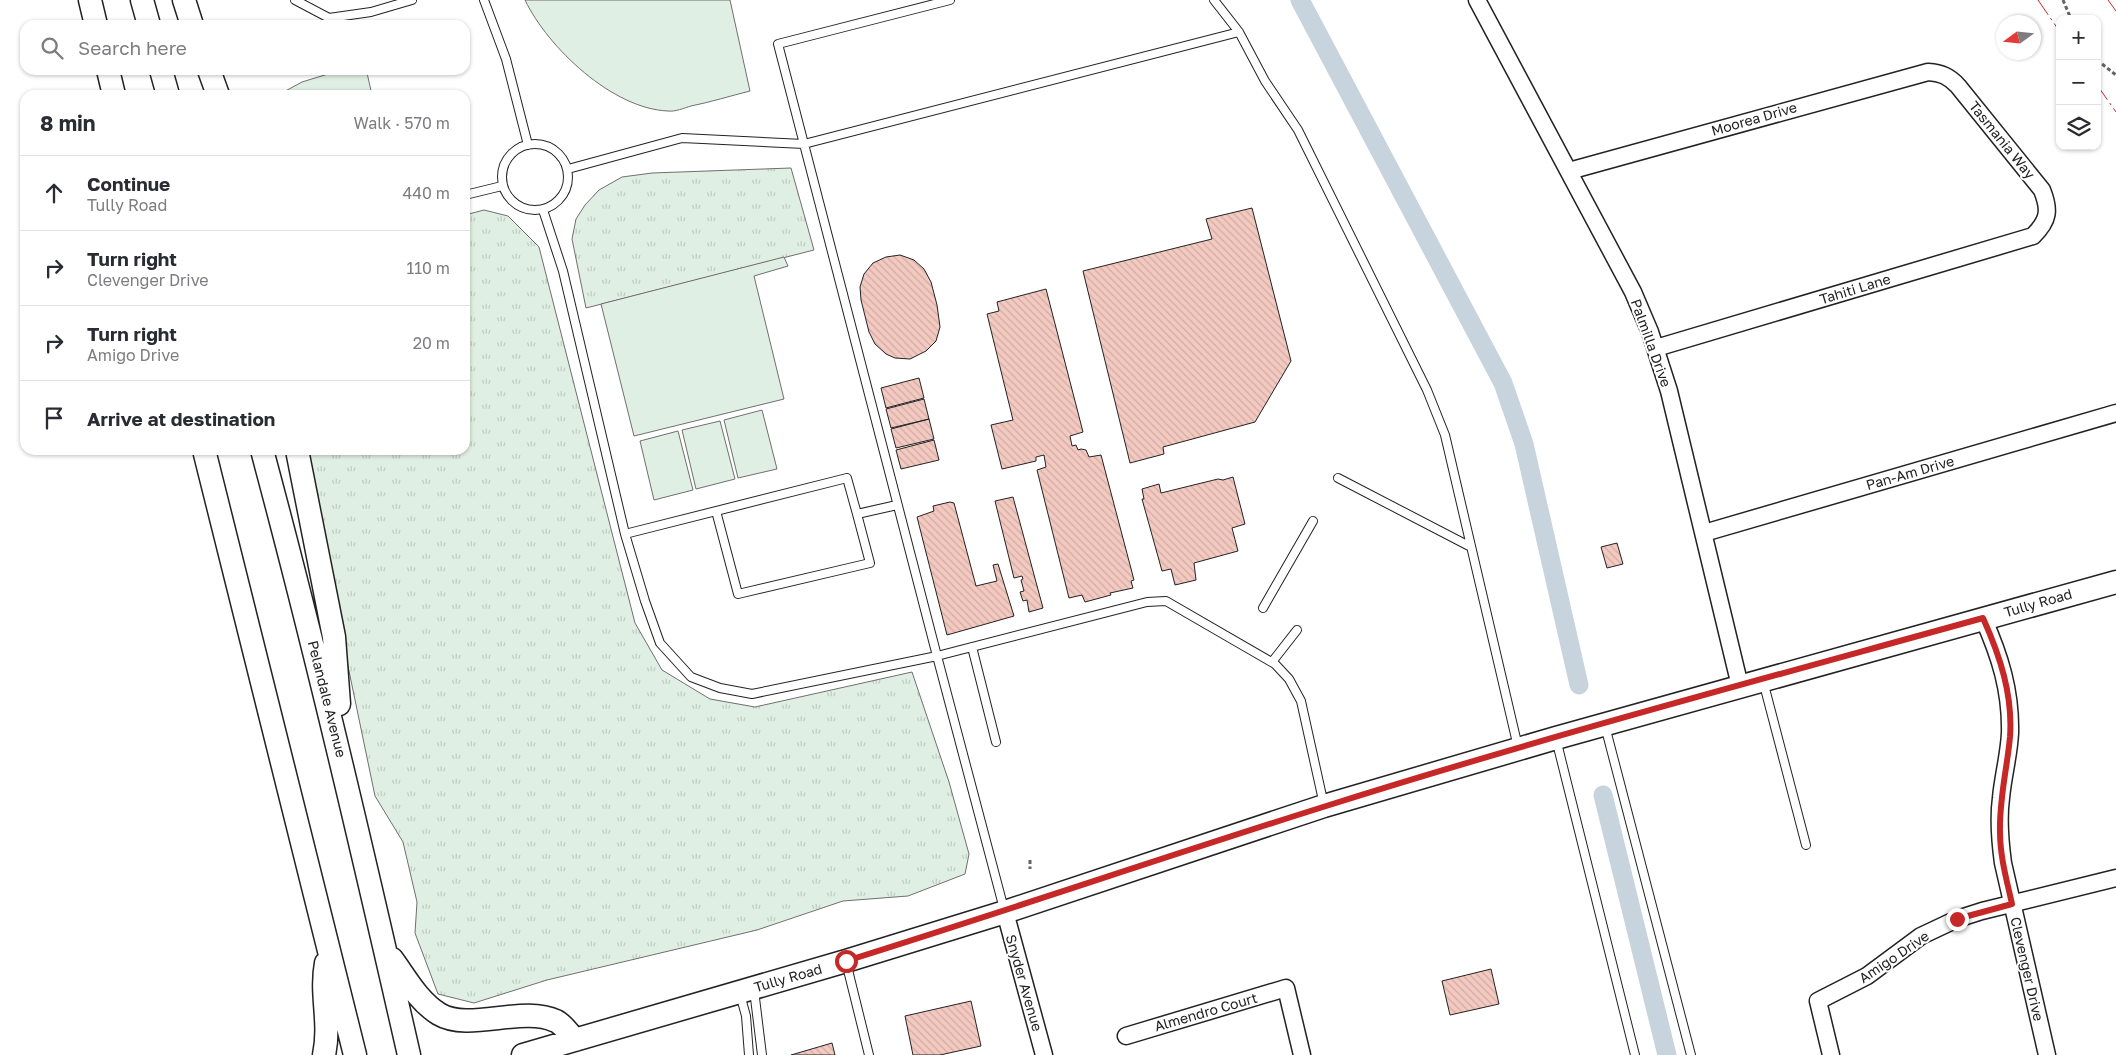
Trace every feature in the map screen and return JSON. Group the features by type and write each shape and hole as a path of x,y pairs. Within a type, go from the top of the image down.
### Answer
{"main road":[{"path":"90,0 95,20"},
{"path":"142,0 148,20"},
{"path":"184,0 190,20"},
{"path":"109,75 113,90"},
{"path":"162,75 167,90"},
{"path":"211,75 216,90"},
{"path":"205,455 355,1055"},
{"name":"Pelandale Avenue","path":"263,455 306,612 410,1055"},
{"path":"298,455 334,637 343,765"},
{"name":"Tully Road","path":"523,1055 846,961 1004,912 1324,806 1605,724 2116,582"},
{"path":"324,1055 328,1026 324,976 329,947"},
{"name":"Pelandale Avenue","path":"385,950 423,1002 440,1015 455,1019 542,1017 557,1021 575,1040"},
{"path":"534,1055 575,1040"}],"street":[{"name":"Palmilla Drive","path":"1477,0 1633,292 1656,348 1669,391 1740,686"},
{"name":"Moorea Drive","path":"1569,171 1907,76 1928,72 1940,73"},
{"name":"Tasmania Way","path":"1940,73 1951,78 1958,86 2042,190 2047,203 2046,219"},
{"name":"Tahiti Lane","path":"1656,348 2033,236 2043,226 2046,219"},
{"name":"Pan-Am Drive","path":"1704,533 2116,413"},
{"name":"Clevenger Drive","path":"1983,618 2000,658 2010,704 2010,735 2000,798 2000,835 2003,863 2047,1055"},
{"name":"Amigo Drive","path":"1831,1055 1818,1001 1867,976 1921,936 1957,919 2116,878"},
{"name":"Snyder Avenue","path":"1004,912 1044,1055"},
{"name":"Almendro Court","path":"1126,1036 1286,988 1302,1055"}],"lane":[{"path":"295,0 329,18 370,12 412,0"},
{"path":"484,0 506,59 528,145"},
{"path":"950,0 778,44 1004,912"},
{"path":"1214,0 1239,32 1265,81 1298,130 1427,390 1445,435 1518,749"},
{"path":"568,169 682,138 804,144 1239,32"},
{"path":"541,144 550,147 558,153 568,169 569,179 563,197 556,204 544,210 529,210 520,207 512,202 502,186 503,166 508,158 514,151 528,145 541,144"},
{"path":"470,194 502,186"},
{"path":"544,210 563,271 626,534 645,601 660,643 691,677 720,688 752,694 936,656 1147,602 1166,601 1272,662 1289,679 1301,701 1324,806"},
{"path":"626,534 716,511 847,478 870,563 738,594 716,511"},
{"path":"1338,478 1471,547"},
{"path":"857,514 897,504"},
{"path":"1264,608 1313,521"},
{"path":"1272,662 1297,630"},
{"path":"972,647 996,742"},
{"path":"1762,680 1806,845"},
{"path":"1605,724 1691,1055"},
{"path":"1556,738 1635,1055"},
{"path":"846,961 869,1055"},
{"path":"747,990 746,1016 749,1055"},
{"path":"747,990 762,1055"}],"path":[{"path":"2063,0 2069,15"},
{"path":"2101,63 2116,74"},
{"path":"1030,860 1030,869"}],"green space":[{"path":"525,0 730,0 750,91 671,111 647,108 626,100 584,73 566,56 535,18"},
{"path":"325,75 367,75 371,90 287,90 302,82"},
{"path":"791,168 814,250 586,308 572,239 576,219 585,205 599,190 622,177 652,173"},
{"path":"484,210 508,216 539,247 635,623 662,670 710,699 755,707 912,672 949,782 969,854 965,874 908,896 843,901 757,930 547,980 474,1003 438,994 415,933 417,902 403,842 375,796 304,455 470,455 470,214"},
{"path":"784,257 788,266 754,276 784,399 634,436 601,304"},
{"path":"762,410 777,469 738,478 724,420"},
{"path":"720,421 735,479 696,489 682,430"},
{"path":"678,431 693,490 654,500 640,441"}],"building":[{"path":"1252,208 1291,361 1255,422 1163,447 1164,454 1130,463 1083,271 1212,239 1206,219"},
{"path":"900,255 914,260 924,269 931,282 940,327 936,341 926,351 910,359 895,358 886,354 875,344 869,332 861,300 860,287 864,274 873,263 886,257"},
{"path":"1046,289 1083,432 1070,436 1072,446 1076,445 1078,450 1086,450 1089,457 1101,455 1134,580 1131,581 1133,588 1110,593 1111,595 1085,602 1082,595 1069,598 1037,470 1046,467 1044,455 1036,457 1036,461 1002,469 991,425 1013,420 987,314 999,311 997,302"},
{"path":"919,378 924,398 886,408 881,388"},
{"path":"924,399 929,419 891,428 886,409"},
{"path":"929,419 934,439 896,448 891,429"},
{"path":"934,440 939,460 901,469 896,450"},
{"path":"1233,477 1245,524 1232,528 1238,551 1194,563 1196,580 1175,585 1171,569 1162,571 1142,499 1144,499 1142,489 1159,484 1161,493"},
{"path":"1013,497 1043,608 1029,612 1027,600 1023,601 1020,592 1024,591 1021,580 1023,579 1022,576 1014,578 995,501"},
{"path":"950,502 954,503 976,586 997,581 993,565 998,564 1014,616 947,635 917,517 934,511 933,506"},
{"path":"1617,543 1623,564 1607,568 1601,547"},
{"path":"1491,969 1499,1004 1450,1015 1442,981"},
{"path":"971,1001 981,1046 940,1055 913,1055 905,1016"},
{"path":"832,1043 835,1055 791,1055"}],"waterway":[{"path":"1300,0 1503,383 1524,444 1579,685"},
{"path":"1603,795 1667,1055"}],"power":[{"path":"2038,0 2056,26"},
{"path":"2108,0 2116,11"},
{"path":"2101,91 2116,112"}],"route":[{"path":"846,961 1004,912 1324,806 1556,738 1983,618 2000,658 2010,704 2010,735 2000,798 2000,835 2003,863 2012,904 1957,919"}]}
